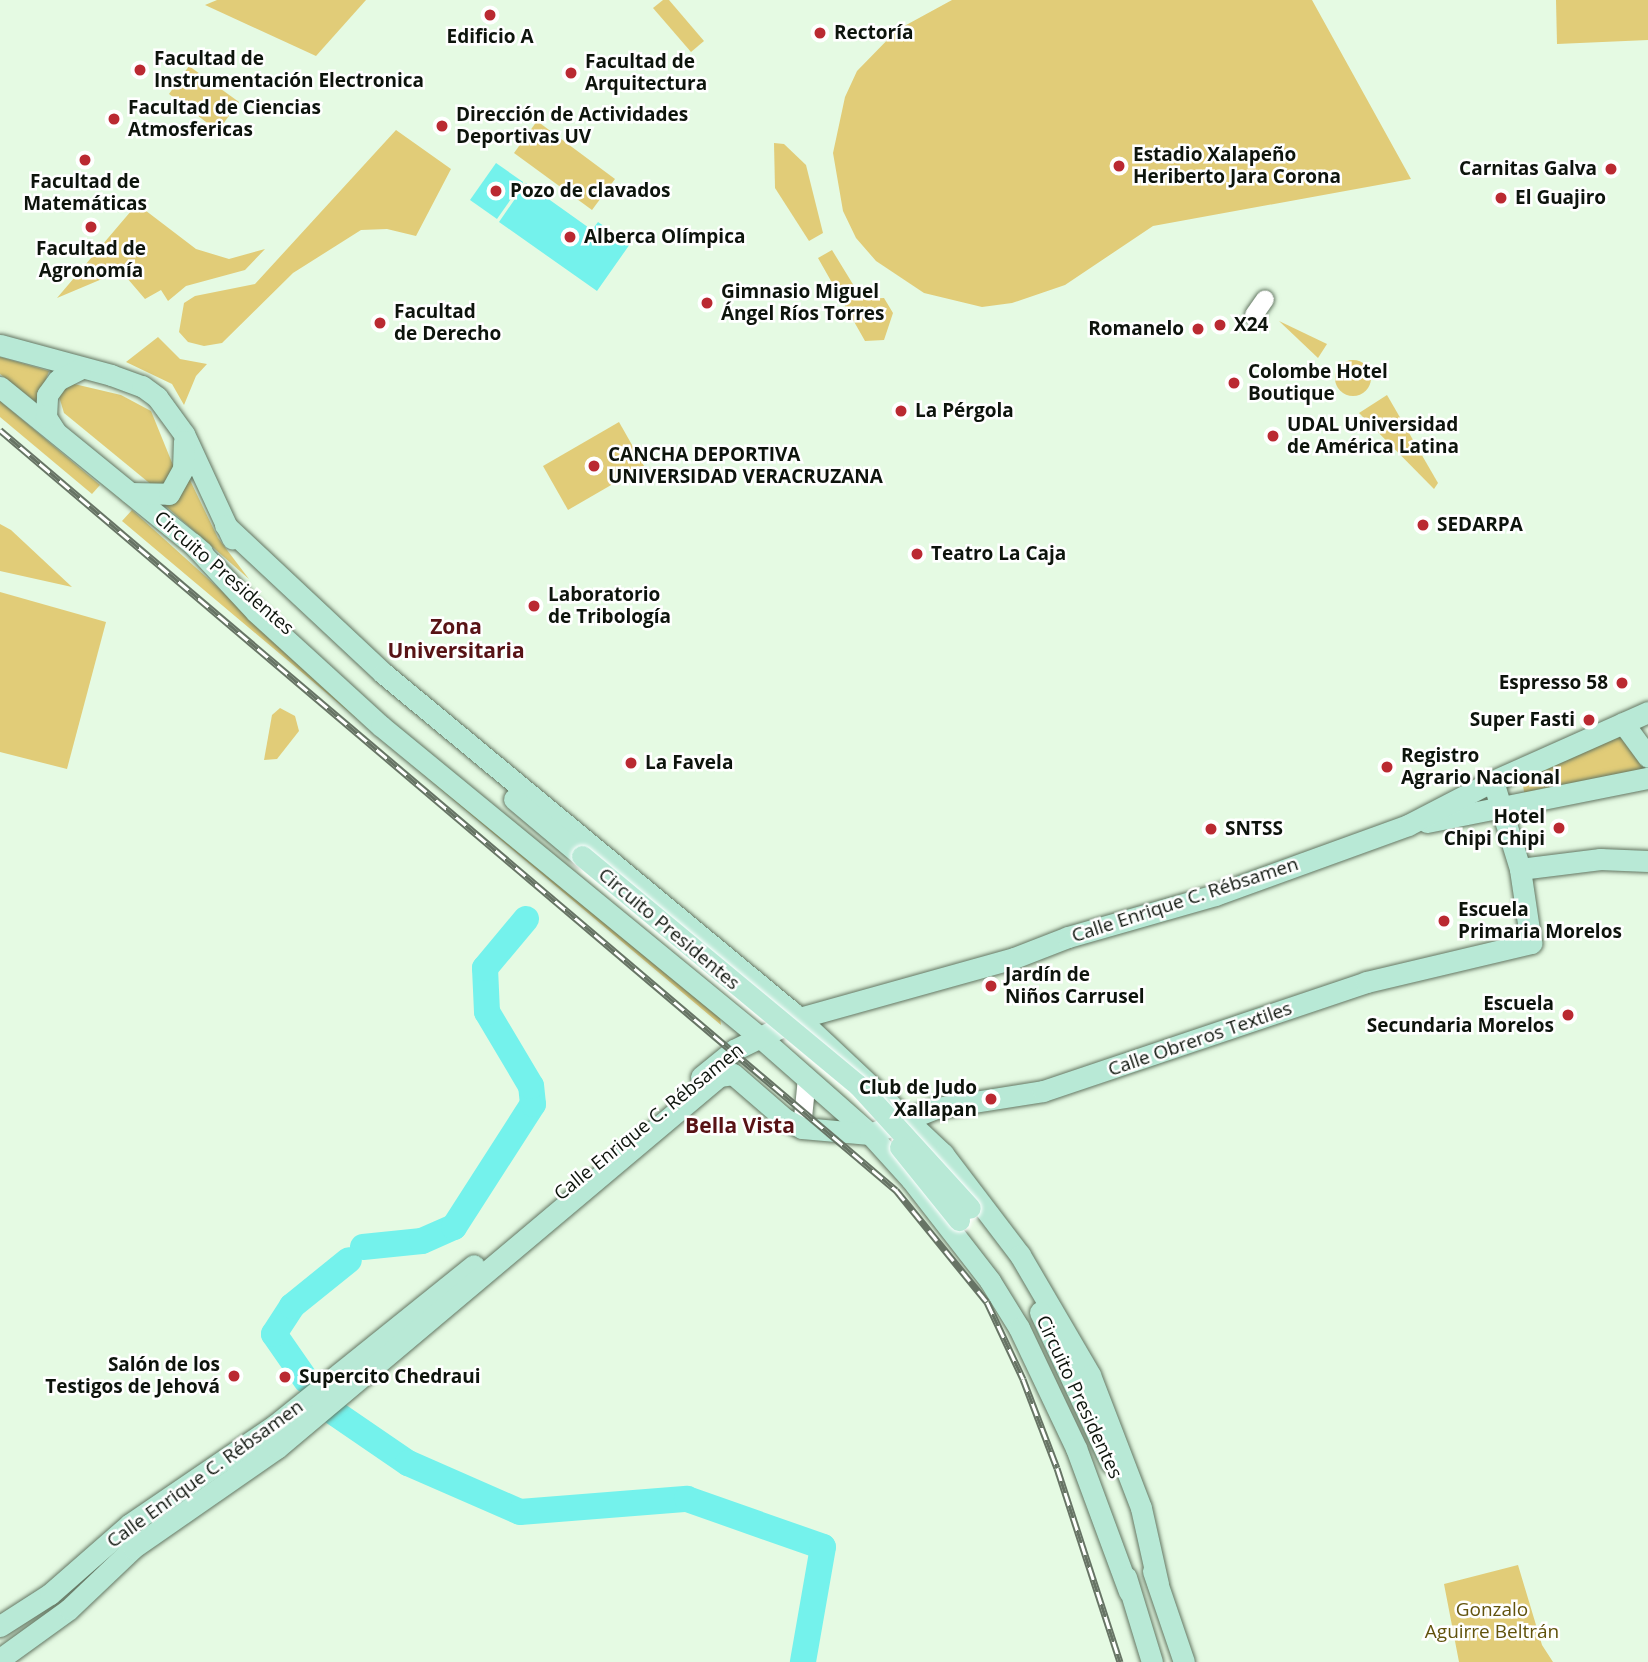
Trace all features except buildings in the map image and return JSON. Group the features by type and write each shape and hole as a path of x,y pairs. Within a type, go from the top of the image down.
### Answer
{"main road":[{"name":"Circuito Presidentes","path":"0,345 142,386 157,397 184,435 225,526 247,561 335,649 858,1085 965,1214 1044,1317 1072,1373 1158,1584 1184,1662"},
{"path":"60,438 46,417 47,395 58,380 80,369"},
{"name":"Circuito Presidentes","path":"0,387 191,543 376,705 849,1095 965,1214 1059,1379 1113,1520 1129,1591 1152,1662"},
{"path":"130,493 169,494 178,485 184,435"},
{"path":"225,526 383,673 635,879 799,1018 910,1119 943,1154 1020,1255 1090,1375 1140,1508 1158,1584"},
{"path":"191,543 256,612 381,726 761,1037 870,1134 911,1179 1019,1328 1076,1448 1129,1591"},
{"name":"Calle Enrique C. Rébsamen","path":"0,1626 50,1594 130,1524 275,1425 726,1056 799,1018 1014,958 1068,937 1215,895 1408,825 1493,781 1648,712"},
{"path":"1623,723 1648,757"},
{"name":"Calle Enrique C. Rébsamen","path":"1408,825 1503,810 1648,778"},
{"path":"1493,781 1520,869 1600,859 1648,861"},
{"name":"Calle Obreros Textiles","path":"870,1134 936,1108 1043,1091 1366,982 1531,943 1520,869"},
{"path":"607,909 620,910 631,903 637,891 635,879"},
{"path":"652,946 649,933 654,921 665,915 678,916"},
{"path":"789,1062 787,1043 799,1018"},
{"name":"Calle Enrique C. Rébsamen","path":"0,1659 69,1609 133,1548 277,1448 719,1076 733,1073 785,1119 803,1128 870,1134"},
{"path":"911,1179 908,1160 914,1149 929,1147 943,1154"}],"street":[{"path":"1254,315 1265,299"},
{"path":"803,1128 807,1078"}],"green space":[{"path":"217,0 366,0 316,56 205,5"},
{"path":"663,0 669,0 704,41 691,52 653,8"},
{"name":"Estadio Xalapeño Heriberto Jara Corona","path":"952,0 1312,0 1411,179 1153,226 1065,285 1012,303 982,307 924,293 876,261 856,238 843,211 833,153 845,97 857,71 897,30"},
{"path":"1556,0 1648,0 1648,40 1557,44"},
{"path":"189,66 239,102 218,131 169,94"},
{"path":"537,121 615,179 592,210 514,153"},
{"path":"396,130 451,169 416,236 387,229 361,230 293,273 222,343 204,346 188,342 179,332 184,303 195,296 255,284"},
{"path":"774,143 784,144 806,165 823,233 809,241 775,188"},
{"path":"137,204 196,249 229,259 265,249 245,270 186,286 168,301 161,290 145,299 121,271 57,298"},
{"path":"832,250 862,299 884,298 893,313 884,340 865,341 818,258"},
{"path":"1279,321 1327,344 1318,358"},
{"path":"158,337 180,359 207,364 196,376 184,405 172,384 126,362"},
{"path":"0,357 49,371 37,403 0,374"},
{"path":"1353,360 1366,365 1371,378 1366,391 1353,396 1340,391 1335,378 1340,365"},
{"path":"70,383 121,395 151,411 175,470 166,486 153,486 64,413 58,393"},
{"path":"1387,395 1438,483 1434,489 1359,413"},
{"path":"0,401 100,485 92,494 0,417"},
{"name":"CANCHA DEPORTIVA UNIVERSIDAD VERACRUZANA","path":"619,422 644,466 568,510 543,466"},
{"path":"188,476 218,538 249,579 160,501"},
{"path":"132,510 287,650 720,1017 721,1025 122,521"},
{"path":"0,524 11,530 72,587 0,571"},
{"path":"0,592 106,622 67,769 0,752"},
{"path":"280,708 295,716 299,731 277,759 264,760 272,715"},
{"path":"1621,734 1648,769 1534,795 1524,792 1522,778"},
{"name":"Gonzalo Aguirre Beltrán","path":"1518,1565 1542,1645 1553,1662 1459,1662 1444,1584"}],"water":[{"name":"Pozo de clavados","path":"496,163 523,182 497,219 470,200"},
{"name":"Alberca Olímpica","path":"526,183 592,230 598,222 630,244 597,291 499,222"}],"waterway":[{"path":"363,1247 422,1241 454,1227 533,1104 531,1086 487,1012 485,968 526,919"},
{"path":"306,1380 274,1334 292,1306 349,1260"},
{"path":"329,1409 408,1463 520,1512 687,1499 823,1547 803,1662"}],"railway":[{"path":"0,430 896,1190 987,1302 1023,1379 1057,1468 1120,1662"}],"place":[{"name":"Edificio A","path":"490,15"},
{"name":"Rectoría","path":"820,33"},
{"name":"Facultad de Instrumentación Electronica","path":"140,70"},
{"name":"Facultad de Arquitectura","path":"571,73"},
{"name":"Facultad de Ciencias Atmosfericas","path":"114,119"},
{"name":"Dirección de Actividades Deportivas UV","path":"442,126"},
{"name":"Facultad de Matemáticas","path":"85,160"},
{"name":"Estadio Xalapeño Heriberto Jara Corona","path":"1119,166"},
{"name":"Carnitas Galva","path":"1611,169"},
{"name":"Pozo de clavados","path":"496,191"},
{"name":"El Guajiro","path":"1501,198"},
{"name":"Facultad de Agronomía","path":"91,227"},
{"name":"Alberca Olímpica","path":"570,237"},
{"name":"Gimnasio Miguel Ángel Ríos Torres","path":"707,303"},
{"name":"Facultad de Derecho","path":"380,323"},
{"name":"X24","path":"1220,325"},
{"name":"Romanelo","path":"1198,329"},
{"name":"Colombe Hotel Boutique","path":"1234,383"},
{"name":"La Pérgola","path":"901,411"},
{"name":"UDAL Universidad de América Latina","path":"1273,436"},
{"name":"CANCHA DEPORTIVA UNIVERSIDAD VERACRUZANA","path":"594,466"},
{"name":"SEDARPA","path":"1423,525"},
{"name":"Teatro La Caja","path":"917,554"},
{"name":"Laboratorio de Tribología","path":"534,606"},
{"name":"Espresso 58","path":"1622,683"},
{"name":"Super Fasti","path":"1589,720"},
{"name":"La Favela","path":"631,763"},
{"name":"Registro Agrario Nacional","path":"1387,767"},
{"name":"Hotel Chipi Chipi","path":"1559,828"},
{"name":"SNTSS","path":"1211,829"},
{"name":"Escuela Primaria Morelos","path":"1444,921"},
{"name":"Jardín de Niños Carrusel","path":"991,986"},
{"name":"Escuela Secundaria Morelos","path":"1568,1015"},
{"name":"Club de Judo Xallapan","path":"991,1099"},
{"name":"Salón de los Testigos de Jehová","path":"234,1376"},
{"name":"Supercito Chedraui","path":"285,1377"}],"district":[{"name":"Zona Universitaria","path":"456,638"},
{"name":"Bella Vista","path":"740,1125"}]}
